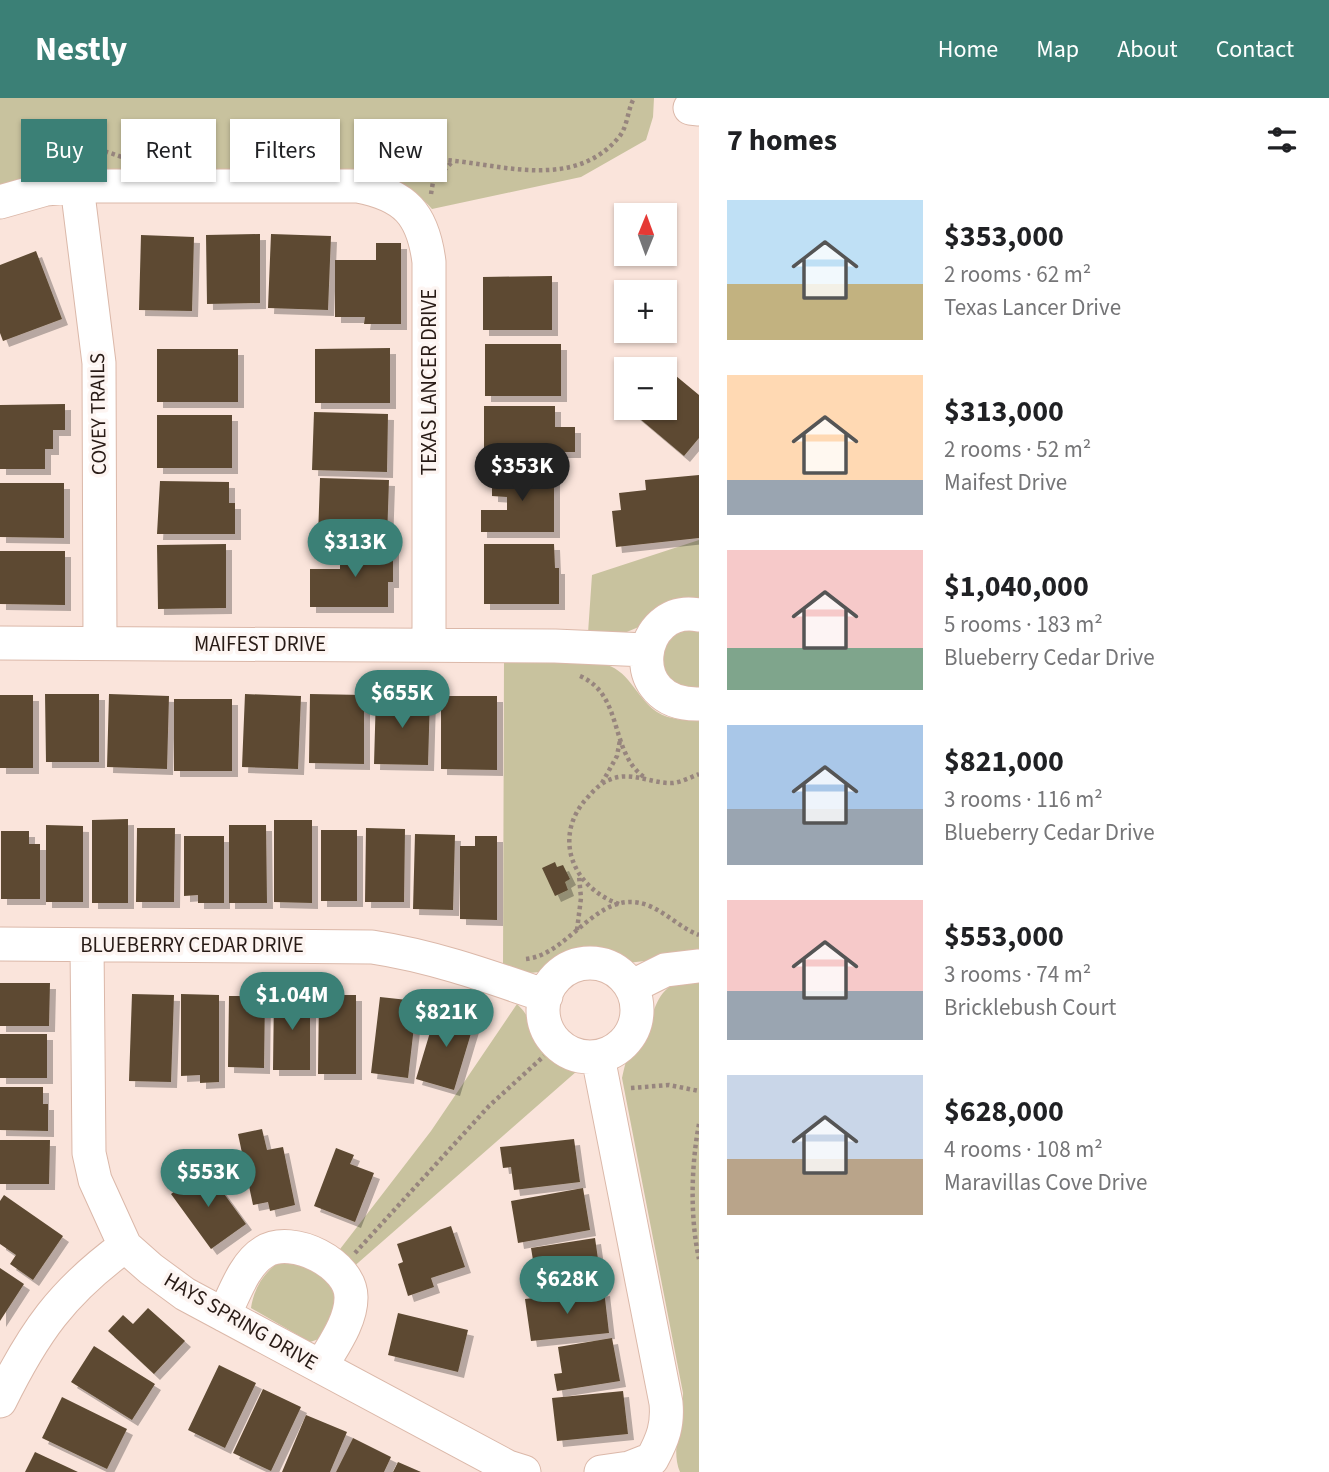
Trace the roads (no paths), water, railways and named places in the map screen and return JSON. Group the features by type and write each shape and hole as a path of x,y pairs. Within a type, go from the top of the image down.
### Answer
{"street":[{"path":"0,202 46,189 77,186"},
{"name":"TEXAS LANCER DRIVE","path":"77,186 358,186 386,191 420,202 429,262 429,645"},
{"name":"COVEY TRAILS","path":"77,186 99,363 100,643"},
{"path":"694,706 669,699 656,689 647,673 646,650 654,632 671,618 699,615"},
{"name":"MAIFEST DRIVE","path":"0,643 429,645 646,650"},
{"name":"BLUEBERRY CEDAR DRIVE","path":"0,944 372,947 449,964 546,996"},
{"name":"HAYS SPRING DRIVE","path":"86,945 86,1125 89,1153 95,1180 125,1246 185,1294 508,1467 524,1472"},
{"path":"587,963 606,966 623,976 631,987 638,1012 633,1031 621,1046 598,1057 584,1057 565,1050 551,1037 544,1018 546,996 553,981 568,969 587,963"},
{"path":"631,987 665,970 699,966"},
{"path":"598,1057 666,1403 667,1421 657,1465 601,1472"},
{"path":"0,1401 28,1345 51,1314 88,1273 125,1246"},
{"path":"224,1315 253,1260 266,1250 284,1246 306,1250 344,1277 352,1296 349,1313 321,1367"}]}
